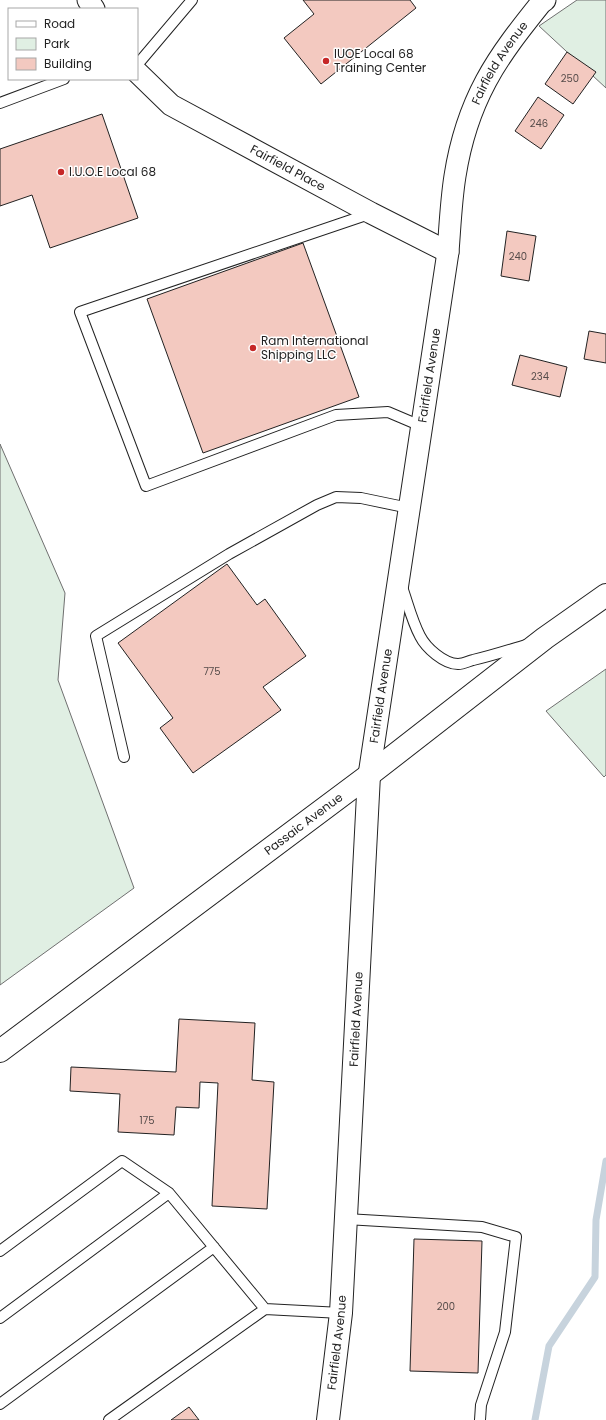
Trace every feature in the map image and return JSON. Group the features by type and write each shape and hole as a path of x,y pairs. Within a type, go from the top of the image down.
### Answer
{"main road":[{"name":"Passaic Avenue","path":"0,1051 369,775 545,638 606,595"},
{"name":"Fairfield Avenue","path":"328,1420 341,1313 369,775"}],"street":[{"name":"Fairfield Avenue","path":"369,775 448,252 455,176 462,145 473,110 486,81 520,29 545,0"},
{"name":"Fairfield Place","path":"138,73 171,105 371,213 448,252"}],"lane":[{"path":"138,64 192,0"},
{"path":"0,103 61,80"},
{"path":"371,213 80,312 146,486 336,415 388,412 421,426"},
{"path":"124,757 96,636 229,554 317,505 336,497 361,498 409,508"},
{"path":"399,578 414,625 420,637 428,648 446,660 458,664 488,657 545,638"},
{"path":"0,1251 122,1161 170,1193 265,1309"},
{"path":"0,1318 170,1193"},
{"path":"346,1219 482,1227 516,1237 506,1332 481,1405 480,1420"},
{"path":"0,1404 214,1247"},
{"path":"109,1420 265,1309 341,1313"}],"green space":[{"path":"577,0 606,0 606,88 539,26"},
{"path":"0,444 65,593 58,680 134,888 0,985"},
{"path":"606,669 606,775 604,777 546,711"}],"building":[{"name":"IUOE Local 68 Training Center","path":"303,0 410,0 416,8 321,84 284,38 314,14"},
{"path":"567,52 596,72 573,104 545,84"},
{"path":"538,97 564,115 541,149 515,131"},
{"name":"I.U.O.E Local 68","path":"102,114 138,218 50,248 32,195 0,206 0,149"},
{"path":"507,231 536,236 529,281 501,276"},
{"name":"Ram International Shipping LLC","path":"303,243 359,397 203,453 147,299"},
{"path":"589,331 606,334 606,363 584,359"},
{"path":"520,355 567,367 560,397 512,385"},
{"path":"227,564 257,605 265,599 306,656 263,687 281,710 193,773 160,728 173,718 118,643"},
{"path":"179,1019 255,1023 252,1080 274,1082 267,1209 212,1206 218,1083 200,1082 199,1108 176,1107 174,1135 118,1132 120,1094 70,1091 71,1067 176,1072"},
{"path":"414,1239 482,1241 478,1373 410,1371"},
{"path":"189,1407 199,1420 171,1420"}],"waterway":[{"path":"535,1420 549,1346 595,1277 596,1220 606,1161"}],"place":[{"name":"IUOE Local 68 Training Center","path":"326,61"},
{"name":"I.U.O.E Local 68","path":"61,172"},
{"name":"Ram International Shipping LLC","path":"253,348"}]}
